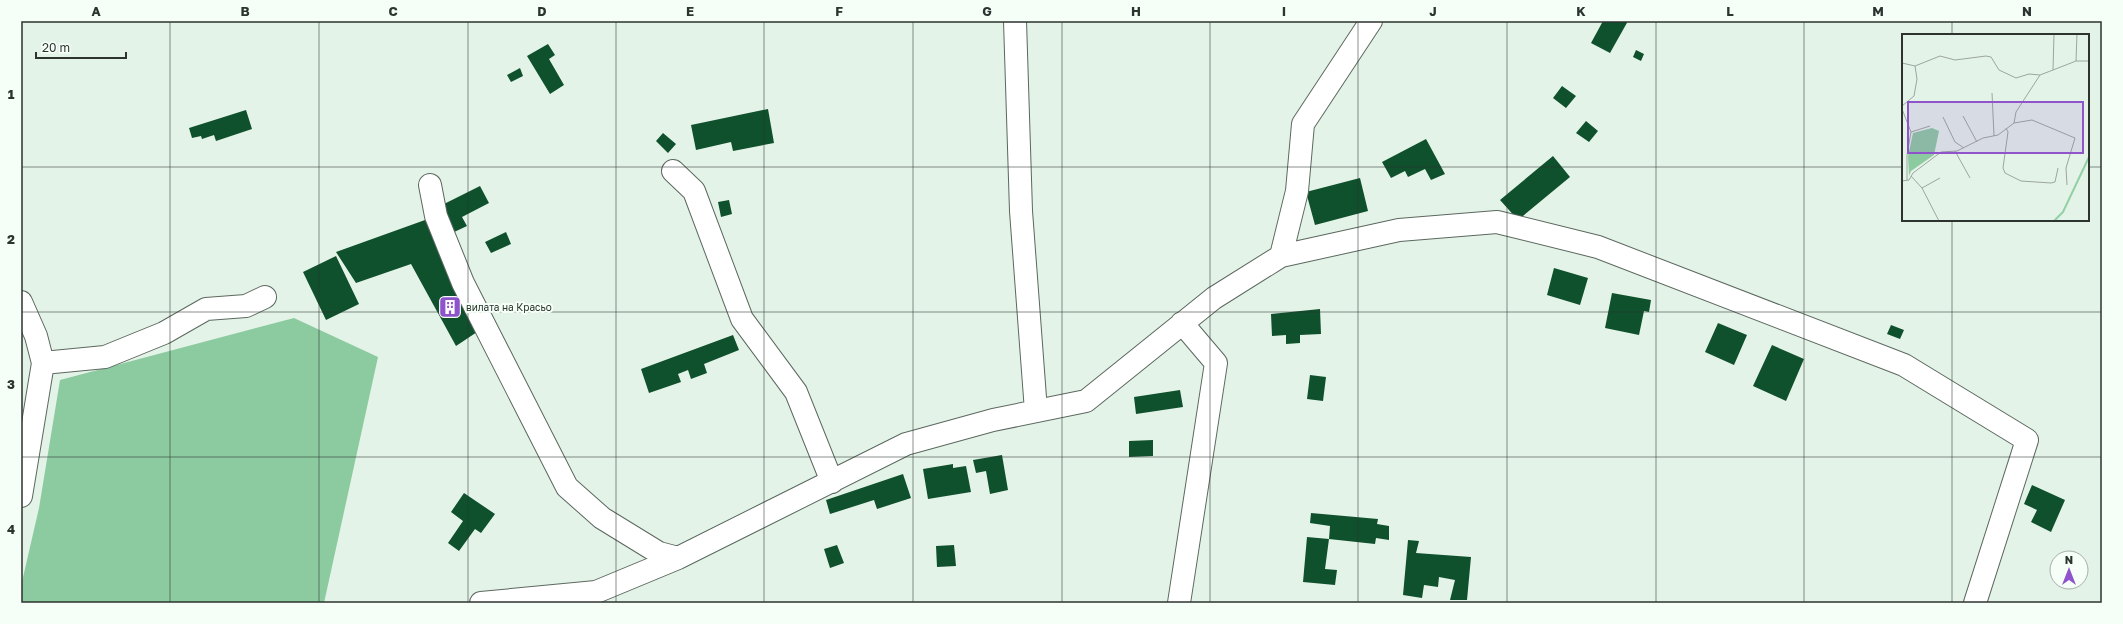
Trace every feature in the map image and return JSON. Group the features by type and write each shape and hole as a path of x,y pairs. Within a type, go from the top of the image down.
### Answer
{"street":[{"path":"1015,21 1021,211 1036,411"},
{"path":"1281,256 1298,191 1303,124 1371,21"},
{"path":"673,170 694,191 742,319 796,392 832,482"},
{"path":"430,185 436,216 463,283 567,487 602,518 659,554 678,558"},
{"path":"481,603 577,599 678,558 906,444 993,420 1086,401 1214,298 1281,256 1399,230 1497,222 1598,247 1904,365 2028,440 1975,603"},
{"path":"43,362 105,357 164,333 206,309 246,306 265,297"},
{"path":"21,302 36,336 43,362 21,496"},
{"path":"1179,603 1216,363 1182,323"}],"green space":[{"path":"294,318 378,357 324,603 21,603 21,586 39,508 60,380"}],"building":[{"path":"1603,21 1628,21 1610,53 1591,43"},
{"path":"548,44 555,55 549,59 564,85 550,94 527,56"},
{"path":"1636,50 1644,54 1641,61 1633,57"},
{"path":"520,68 523,76 511,82 507,75"},
{"path":"1562,86 1576,96 1566,108 1553,98"},
{"path":"768,109 774,143 733,151 731,142 696,150 691,125"},
{"path":"246,110 252,129 216,141 214,135 202,139 201,136 192,138 189,128"},
{"path":"1586,121 1598,131 1589,142 1576,133"},
{"path":"663,133 676,144 668,153 656,141"},
{"path":"1426,139 1445,174 1431,180 1425,169 1408,177 1405,171 1391,178 1382,162"},
{"path":"1553,156 1570,177 1518,220 1500,200"},
{"path":"1360,178 1368,211 1315,225 1306,192"},
{"path":"480,186 489,203 462,217 467,226 452,233 438,207"},
{"path":"729,200 732,214 721,217 718,202"},
{"name":"вилата на Красьо","path":"425,220 477,332 456,346 411,264 356,283 336,252"},
{"path":"506,232 511,244 491,253 485,242"},
{"path":"336,256 359,304 326,320 303,272"},
{"path":"1554,268 1588,278 1580,305 1547,295"},
{"path":"1612,293 1651,300 1649,312 1644,311 1639,335 1605,328"},
{"path":"1320,309 1321,334 1300,335 1300,343 1286,344 1286,335 1272,336 1271,314"},
{"path":"1718,323 1747,335 1734,365 1705,352"},
{"path":"1891,325 1904,330 1900,339 1887,334"},
{"path":"733,335 739,350 704,364 707,373 691,379 688,370 678,374 681,382 649,393 641,369"},
{"path":"1772,345 1804,359 1786,401 1753,386"},
{"path":"1310,375 1326,377 1323,401 1307,399"},
{"path":"1180,390 1183,407 1136,414 1134,397"},
{"path":"1153,440 1153,456 1129,457 1129,441"},
{"path":"1002,455 1008,490 990,494 986,471 976,473 973,460"},
{"path":"953,464 953,468 966,466 971,492 928,499 923,469"},
{"path":"903,474 911,498 877,509 874,500 830,514 826,500"},
{"path":"2032,485 2065,500 2051,532 2031,522 2037,510 2024,504"},
{"path":"464,493 495,514 481,533 475,529 459,551 448,543 463,521 451,512"},
{"path":"1311,513 1378,519 1377,524 1389,526 1389,540 1376,538 1375,544 1329,539 1330,526 1310,523"},
{"path":"1307,537 1329,539 1325,569 1337,570 1335,585 1303,582"},
{"path":"1408,540 1419,541 1416,553 1471,557 1467,600 1450,600 1455,580 1439,577 1438,587 1424,585 1422,598 1403,595"},
{"path":"837,545 844,563 830,568 824,549"},
{"path":"954,545 956,566 937,567 936,546"}],"place":[{"name":"вилата на Красьо","path":"450,307"}]}
